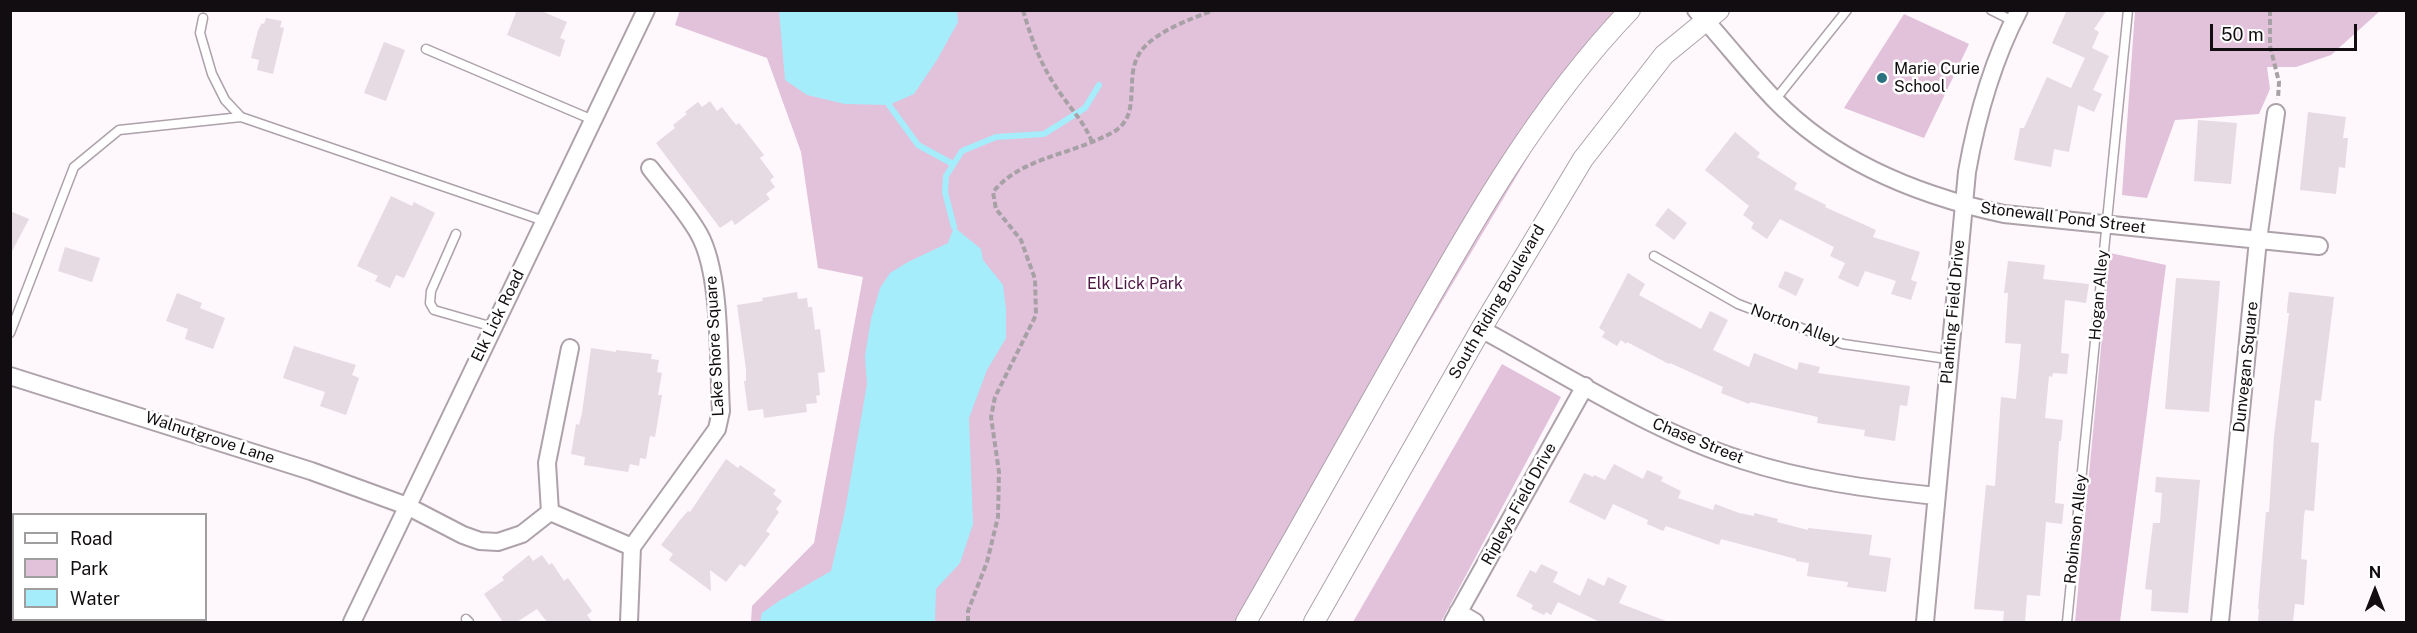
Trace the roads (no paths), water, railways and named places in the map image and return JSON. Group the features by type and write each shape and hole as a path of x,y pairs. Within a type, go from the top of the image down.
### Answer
{"street":[{"name":"Elk Lick Road","path":"352,622 646,10"},
{"path":"1246,622 1475,219 1530,134 1630,10"},
{"name":"Stonewall Pond Street","path":"1707,14 1775,100 1822,139 1848,157 1901,184 1963,205 2004,214 2319,246"},
{"name":"South Riding Boulevard","path":"1314,622 1481,329 1583,159 1664,55 1707,14"},
{"name":"Planting Field Drive","path":"1925,622 1963,205 1976,124 1989,78 2016,16"},
{"name":"Dunvegan Square","path":"2220,622 2258,240 2276,113"},
{"name":"Lake Shore Square","path":"632,547 717,429 721,411 715,294 710,258 699,233 650,168"},
{"name":"Chase Street","path":"1481,329 1652,423 1695,443 1741,460 1787,474 1834,484 1936,496"},
{"path":"570,348 547,463 550,512 632,547 629,622"},
{"name":"Walnutgrove Lane","path":"10,376 300,467 407,506 464,535 489,542 498,542 522,534 550,512"},
{"name":"Ripleys Field Drive","path":"1455,617 1585,386"},
{"path":"1455,617 1475,622"}],"lane":[{"path":"1775,100 1847,10"},
{"path":"1991,10 2016,16"},
{"name":"Hogan Alley","path":"2086,435 2128,10"},
{"path":"203,18 200,33 212,74 225,100 242,117"},
{"path":"426,49 593,120"},
{"path":"10,333 74,167 119,130 242,117 544,221"},
{"path":"456,234 431,291 430,303 434,310 493,327"},
{"name":"Norton Alley","path":"1654,255 1738,304 1843,344 1948,359"},
{"name":"Robinson Alley","path":"2067,622 2086,435"}],"water":[{"path":"779,11 957,11 958,22 937,60 914,94 889,105 845,104 807,95 785,80"},
{"path":"954,227 981,249 983,260 1003,285 1006,338 987,370 969,418 973,524 960,563 936,589 935,622 760,622 762,613 831,571 845,511 867,384 865,356 871,319 880,288 890,273 948,243"}],"waterway":[{"path":"954,227 945,192 946,176 962,151 996,137 1044,134 1085,108 1099,85"},
{"path":"889,105 918,145 953,164"}],"place":[{"name":"Marie Curie School","path":"1882,78"}],"park label":[{"name":"Elk Lick Park","path":"1135,284"}]}
